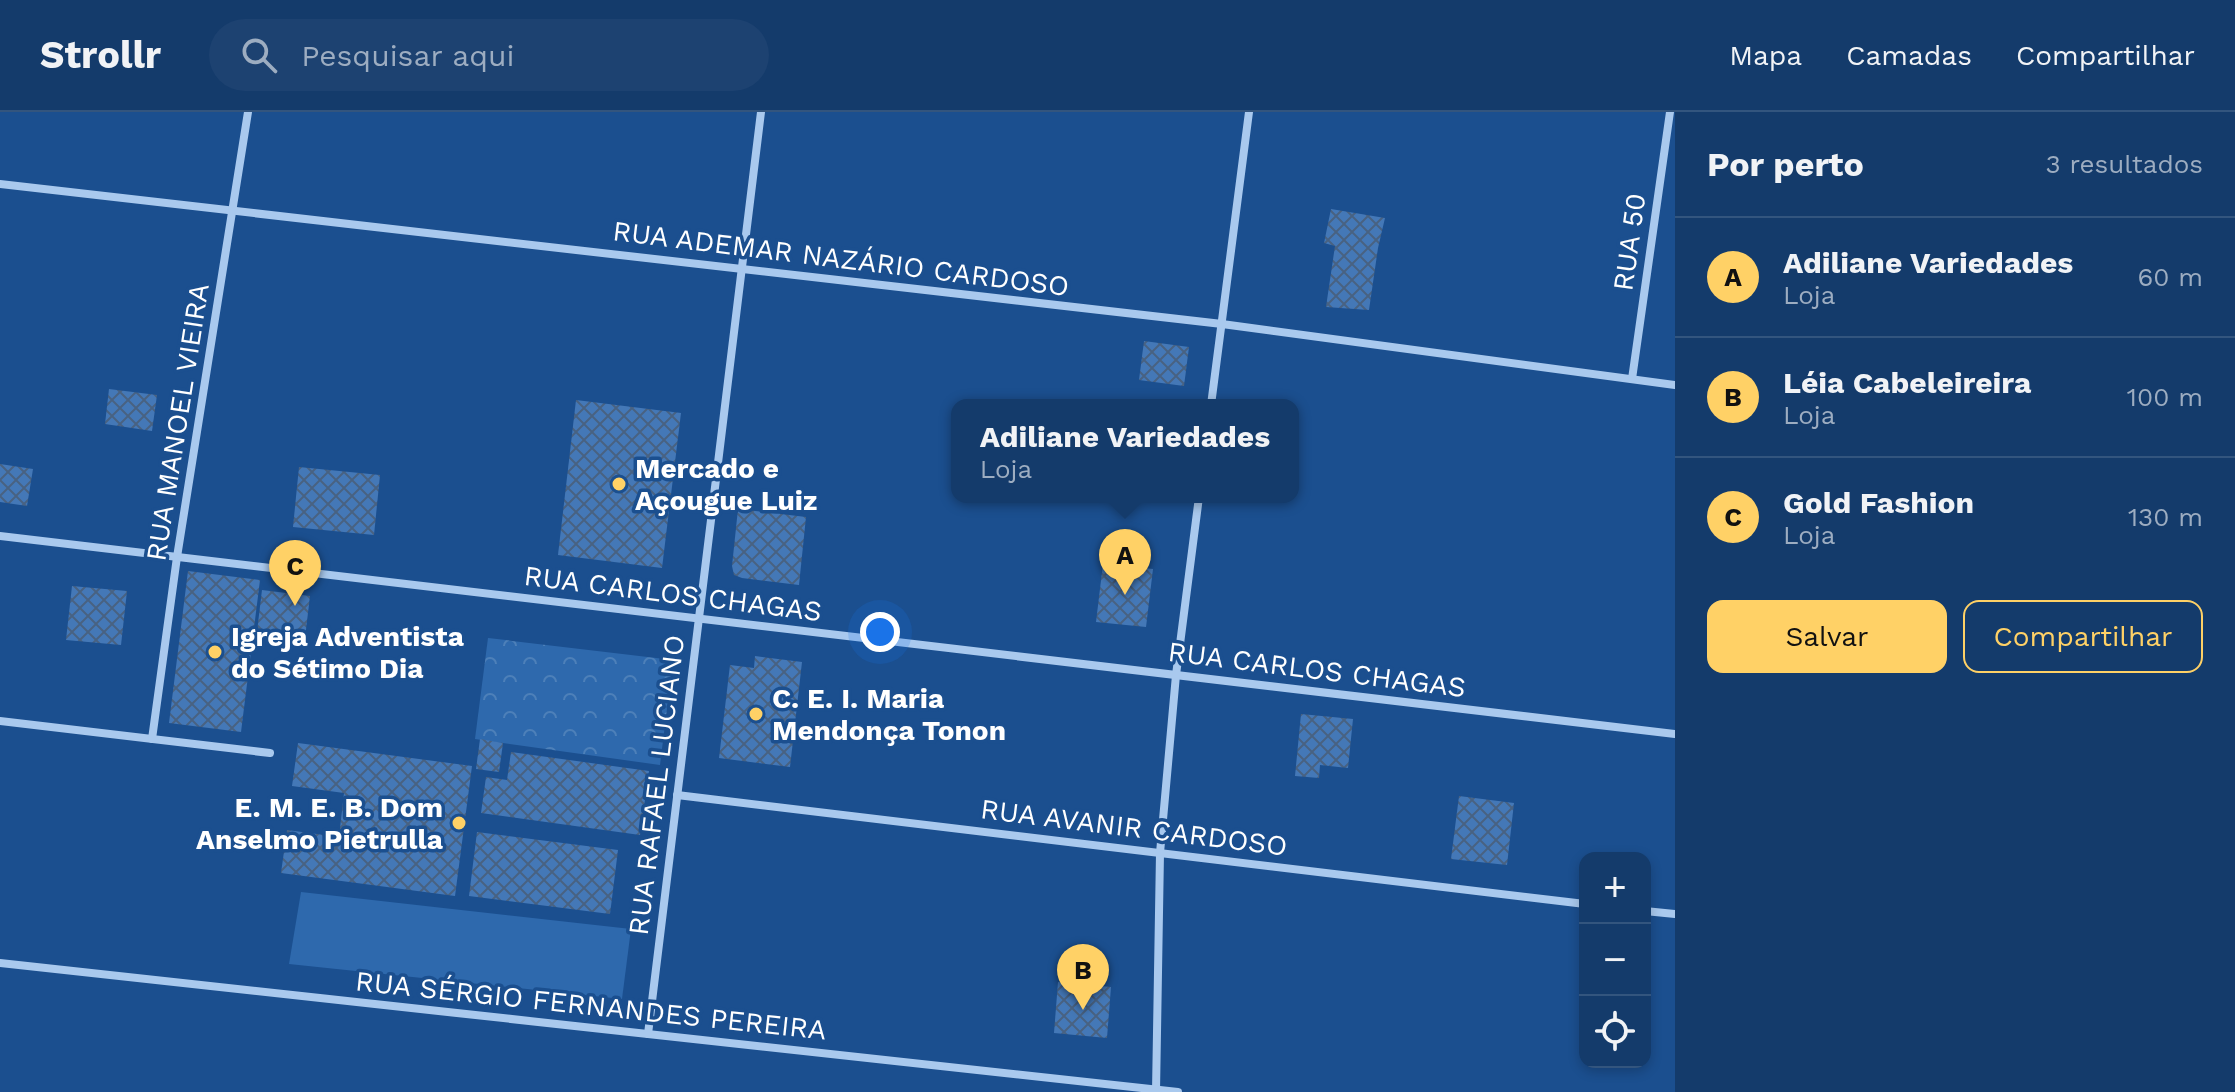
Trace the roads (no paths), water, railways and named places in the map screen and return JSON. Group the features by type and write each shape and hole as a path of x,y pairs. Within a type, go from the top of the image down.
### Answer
{"street":[{"name":"RUA MANOEL VIEIRA","path":"152,739 177,557 248,112"},
{"name":"RUA RAFAEL LUCIANO","path":"648,1034 761,112"},
{"path":"1212,399 1249,112"},
{"name":"RUA 50","path":"1632,379 1670,112"},
{"name":"RUA ADEMAR NAZÁRIO CARDOSO","path":"0,184 1222,324 1675,385"},
{"path":"1156,1091 1160,853 1176,675 1198,503"},
{"name":"RUA CARLOS CHAGAS","path":"0,536 1675,734"},
{"path":"0,721 270,753"},
{"name":"RUA AVANIR CARDOSO","path":"677,795 1579,903"},
{"path":"1651,912 1675,914"},
{"name":"RUA SÉRGIO FERNANDES PEREIRA","path":"0,963 1178,1092"}],"place":[{"name":"Mercado e Açougue Luiz","path":"619,484"},
{"name":"Adiliane Variedades","path":"1125,595"},
{"name":"Gold Fashion","path":"295,606"},
{"name":"Igreja Adventista do Sétimo Dia","path":"215,652"},
{"name":"C. E. I. Maria Mendonça Tonon","path":"756,714"},
{"name":"E. M. E. B. Dom Anselmo Pietrulla","path":"459,823"},
{"name":"Léia Cabeleireira","path":"1083,1010"}]}
